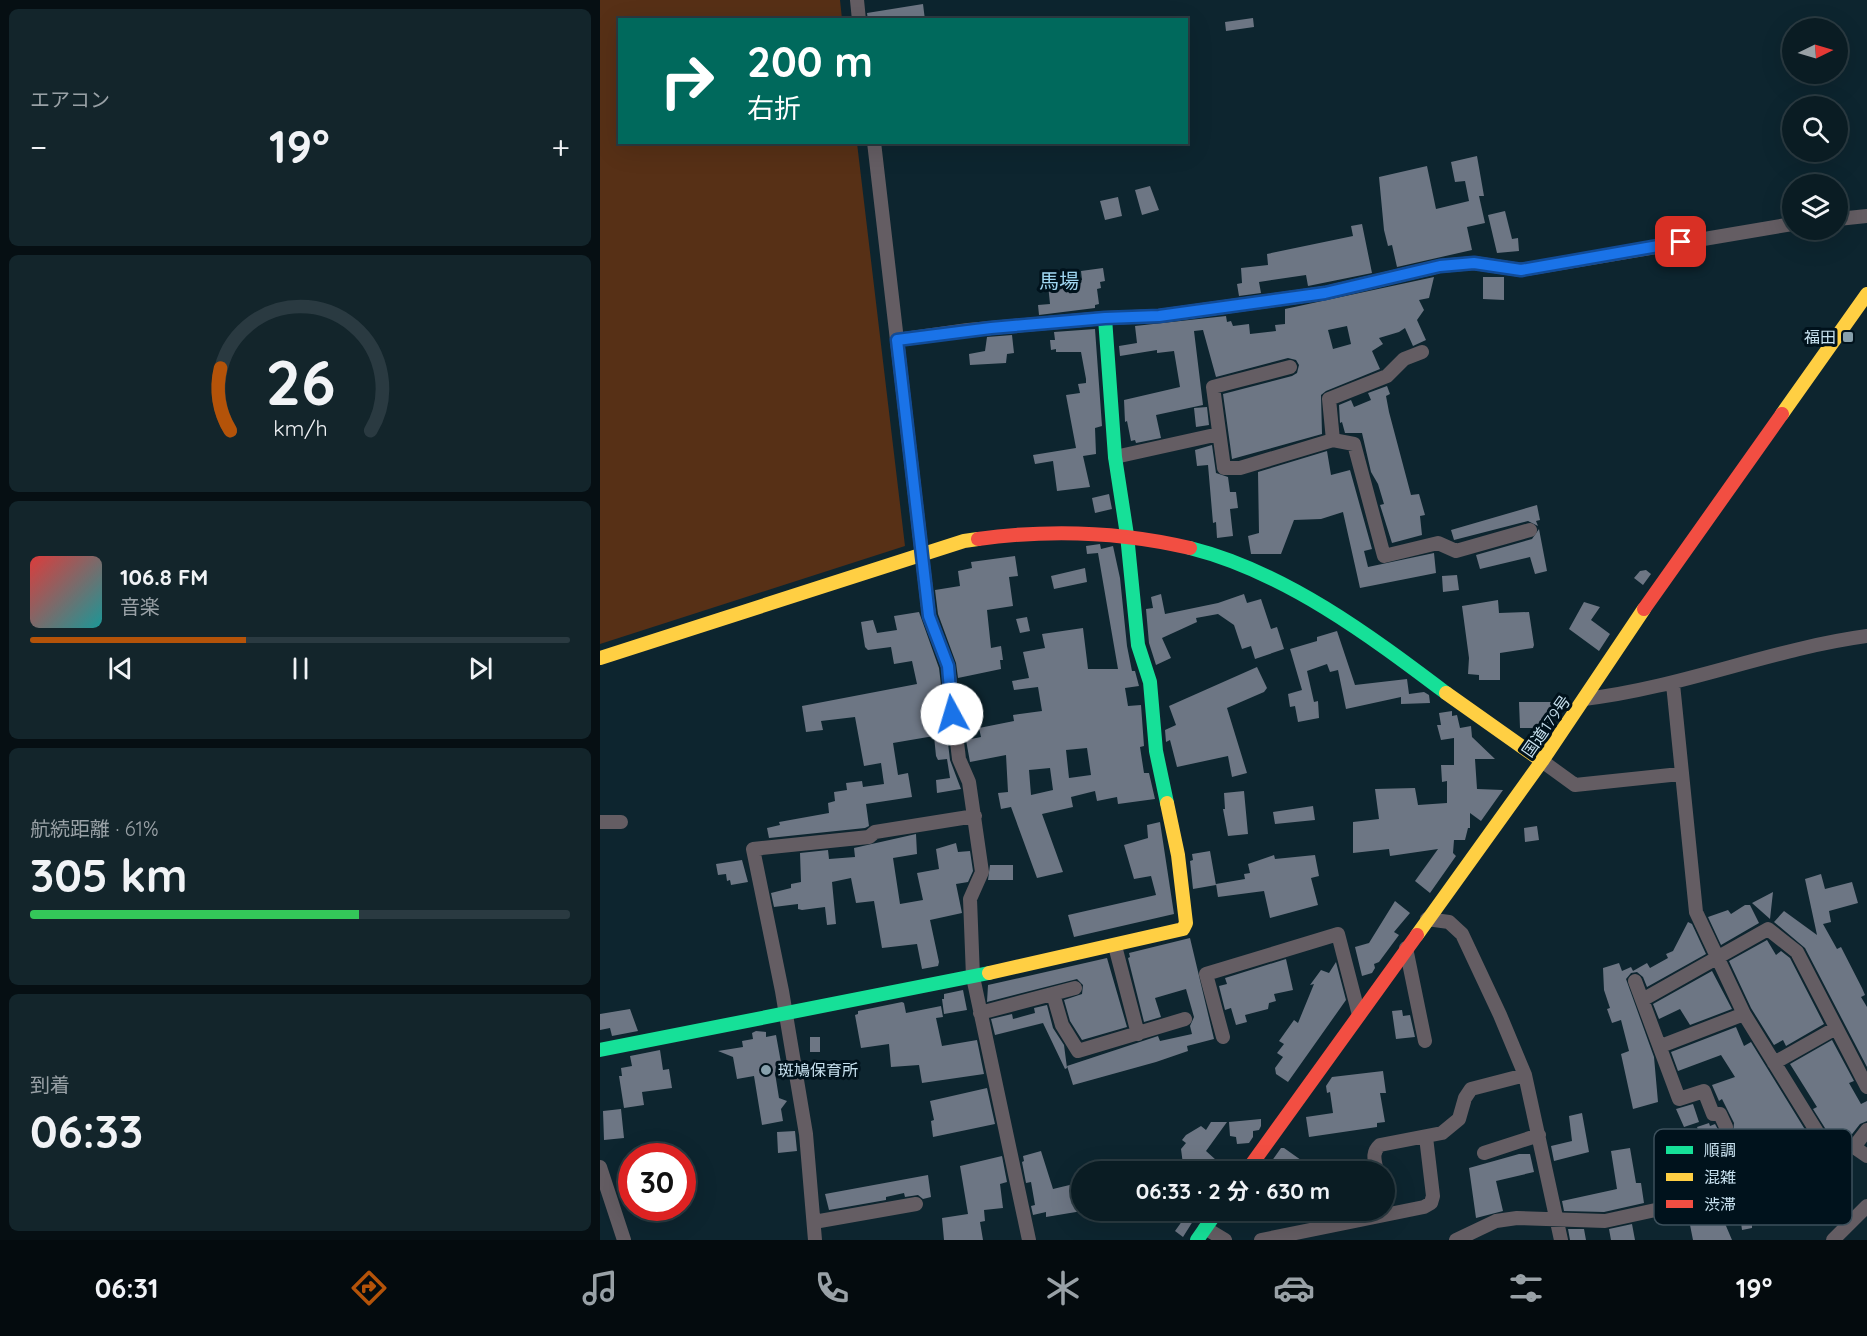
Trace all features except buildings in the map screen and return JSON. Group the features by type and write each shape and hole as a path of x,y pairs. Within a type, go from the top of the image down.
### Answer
{"main road":[{"name":"国道179号","path":"1254,1161 1542,761 1667,576 1867,294"},
{"path":"600,1050 973,977 1183,929 1186,923 1178,855 1156,750 1150,682 1137,645 1127,535 1115,457 1111,374 1105,318"},
{"path":"600,658 964,541 1011,533 1094,530 1163,540 1210,553 1254,570 1327,609 1491,728 1542,761"},
{"path":"1197,1240 1211,1221"}],"street":[{"path":"857,0 860,18"},
{"path":"874,144 929,616 948,666 960,759 969,782 982,872 970,898 968,915 973,977 1029,1240"},
{"path":"1848,218 1867,216"},
{"path":"897,340 968,330 1105,318 1159,316 1325,293 1440,266 1474,263 1521,270 1782,226"},
{"path":"1333,440 1329,399 1387,376 1404,359 1422,352"},
{"path":"1290,367 1213,387 1224,468 1240,468 1333,440 1354,444 1384,556 1438,543 1456,551 1530,530"},
{"path":"1115,457 1219,434"},
{"path":"1584,699 1673,684 1759,660 1867,636"},
{"path":"1673,684 1680,774 1696,912 1744,1014 1815,1129"},
{"path":"1542,761 1575,785 1680,774"},
{"path":"815,1240 806,1134 786,1014 753,849 869,837 876,832 975,816"},
{"path":"600,822 621,822"},
{"path":"1427,919 1449,922 1462,934 1525,1075 1561,1240"},
{"path":"1644,999 1768,929 1797,952 1867,1087"},
{"path":"1223,1037 1206,974 1338,934 1359,1015"},
{"path":"1114,946 1138,1034"},
{"path":"1406,948 1425,1041"},
{"path":"1635,981 1644,999 1679,1099 1704,1091 1713,1114 1720,1114 1726,1128"},
{"path":"980,1013 1075,988"},
{"path":"1053,994 1062,1025 1078,1051 1185,1019"},
{"path":"1661,1046 1744,1014"},
{"path":"1774,1063 1836,1028"},
{"path":"1375,1161 1375,1150 1380,1145 1442,1133 1454,1124 1471,1089 1525,1075"},
{"path":"1867,1130 1854,1147 1867,1156"},
{"path":"1484,1153 1539,1135"},
{"path":"1395,1211 1424,1207 1431,1203 1433,1196 1426,1137"},
{"path":"600,1167 624,1240"},
{"path":"814,1222 916,1204"},
{"path":"1852,1221 1867,1206"},
{"path":"1456,1240 1496,1221 1605,1221 1654,1210"},
{"path":"1261,1240 1348,1221"},
{"path":"1833,1240 1848,1225"},
{"path":"1206,1228 1225,1240"}],"shaded area":[{"path":"600,0 840,0 842,18 618,18 618,144 857,144 905,546 600,644"}],"traffic: fast":[{"path":"1105,318 1115,457 1127,535 1138,645 1150,682 1156,751 1167,803"},
{"path":"1190,548 1225,559 1292,589 1356,628 1446,693"},
{"path":"600,1050 989,973"},
{"path":"1197,1240 1210,1221"}],"traffic: slow":[{"path":"1782,414 1867,294"},
{"path":"600,658 964,541 978,539"},
{"path":"1417,935 1542,761 1644,609"},
{"path":"1446,693 1542,761"},
{"path":"989,973 1183,929 1186,923 1178,855 1167,803"}],"traffic: jam":[{"path":"1644,609 1782,414"},
{"path":"978,539 1031,534 1084,533 1137,538 1190,548"},
{"path":"1254,1161 1417,935"}],"place":[{"name":"福田","path":"1848,337"},
{"name":"斑鳩保育所","path":"766,1070"}],"district":[{"name":"馬場","path":"1059,281"}],"route":[{"path":"952,714 948,666 929,616 897,340 968,330 1105,318 1159,316 1239,303 1325,293 1440,266 1474,263 1521,270 1681,242"}]}
